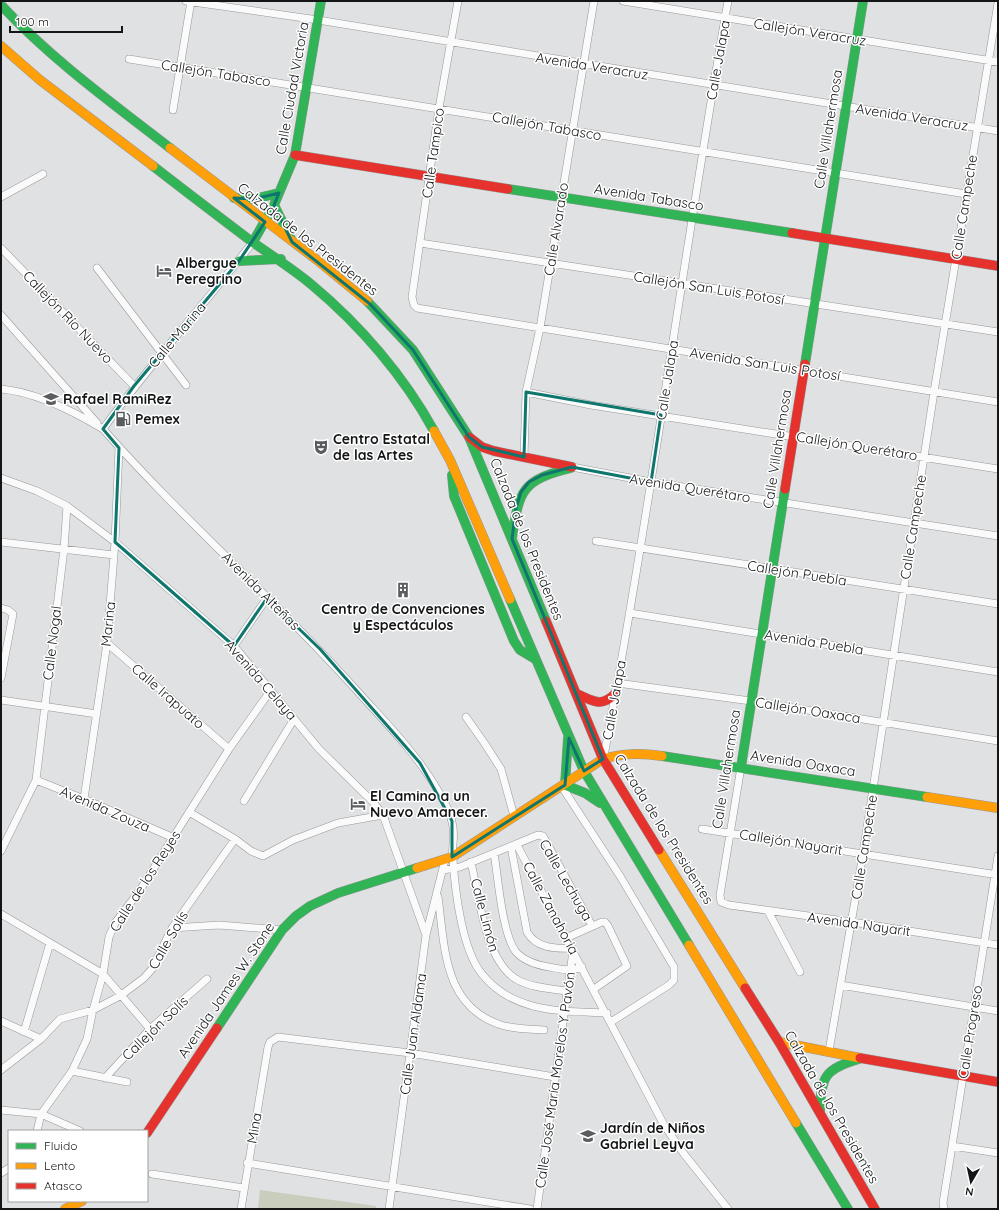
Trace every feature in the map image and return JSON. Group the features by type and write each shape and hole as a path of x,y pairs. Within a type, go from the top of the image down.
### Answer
{"main road":[{"name":"Calle Ciudad Victoria","path":"253,242 280,193 296,155 322,1"},
{"name":"Calle Villahermosa","path":"741,767 792,436 804,370 863,1"},
{"name":"Calzada de los Presidentes","path":"1,6 26,32 71,71 265,222 317,260 370,304 413,350 470,437 603,759 779,1042 875,1209"},
{"path":"1,46 40,80 253,242 281,259 321,293 364,334 411,394 434,429 450,460 584,771 848,1209"},
{"name":"Avenida Tabasco","path":"296,155 998,266"},
{"path":"234,198 254,199 280,193"},
{"path":"274,205 292,242"},
{"path":"239,261 281,259"},
{"path":"470,437 482,447 572,468"},
{"path":"512,539 521,492 530,482 542,475 572,468"},
{"path":"577,694 600,703 609,700 616,693"},
{"path":"568,735 563,786 585,793 603,804"},
{"name":"Avenida Oaxaca","path":"603,759 634,753 741,767 998,808"},
{"name":"Avenida James W. Stone","path":"148,1131 282,930 296,916 310,906 338,893 403,871 449,858 603,759"},
{"path":"779,1042 998,1082"},
{"path":"820,1112 822,1081 826,1073 833,1067 860,1058"},
{"path":"65,1209 80,1202"}],"street":[{"name":"Avenida Veracruz","path":"189,1 318,20 584,65 998,131"},
{"path":"173,110 189,1"},
{"name":"Calle Tampico","path":"414,305 412,297 429,176 439,108 458,1"},
{"name":"Calle Alvarado","path":"524,457 526,392 540,328 594,1"},
{"name":"Callejón Veracruz","path":"623,1 998,62"},
{"name":"Calle Jalapa","path":"603,759 630,613 681,283 728,1"},
{"name":"Calle Campeche","path":"829,1051 863,854 904,590 913,522 998,3"},
{"name":"Callejón Tabasco","path":"129,58 439,108 703,153 966,194"},
{"path":"1,196 43,174"},
{"name":"Calle Marina","path":"103,429 134,386 239,261 253,242"},
{"name":"Callejón San Luis Potosí","path":"420,243 998,332"},
{"name":"Callejón Río Nuevo","path":"1,248 134,386"},
{"path":"97,268 186,385"},
{"name":"Avenida San Luis Potosí","path":"414,305 424,310 998,402"},
{"path":"1,315 103,429"},
{"name":"Avenida Alteñas","path":"1,389 42,400 82,416 103,429 119,448 267,598 320,649 420,763 438,790 452,821 454,835 449,858"},
{"name":"Callejón Querétaro","path":"526,392 998,469"},
{"name":"Marina","path":"84,799 107,643 115,542 119,448"},
{"name":"Avenida Querétaro","path":"572,468 651,482 998,536"},
{"name":"Avenida Celaya","path":"1,478 37,491 67,506 115,542 234,646 319,749 374,803 383,815 426,935"},
{"name":"Calle Nogal","path":"2,850 36,780 64,549 67,506"},
{"name":"Callejón Puebla","path":"596,541 998,604"},
{"path":"1,542 114,555"},
{"path":"234,646 267,598"},
{"path":"1,608 8,610 13,614 1,678"},
{"name":"Avenida Puebla","path":"630,613 998,672"},
{"name":"Calle Irapuato","path":"107,643 229,749"},
{"name":"Callejón Oaxaca","path":"617,683 751,701 998,741"},
{"name":"Calle de los Reyes","path":"37,1130 41,1114 72,1071 87,1038 103,974 109,937 115,922 140,890 229,749 271,690"},
{"path":"1,700 97,714"},
{"path":"466,717 486,744 501,769 514,816"},
{"path":"244,801 294,719"},
{"name":"Calle Villahermosa","path":"721,902 720,895 741,767"},
{"name":"Avenida Zouza","path":"36,780 174,838"},
{"path":"563,786 620,876 674,967 674,980 669,985 611,1022"},
{"path":"189,812 263,856 293,840 338,823 383,815"},
{"name":"Callejón Nayarit","path":"702,829 996,875"},
{"name":"Calle Lechuga","path":"514,846 540,835 546,839 592,926"},
{"name":"Calle Solís","path":"1,1070 41,1039 60,1019 93,1010 120,996 140,982 152,969 172,928 236,839"},
{"path":"443,870 454,869 514,846 527,932 531,940 542,945 572,950"},
{"name":"Calle Zanahoria","path":"514,846 607,1013 664,1125 684,1154 728,1209"},
{"path":"494,853 506,925 512,946 525,960 544,966 570,970 582,967"},
{"name":"Calle Progreso","path":"944,1209 943,1203 998,856"},
{"path":"449,858 454,869 464,938 480,973 496,989 506,996 543,1009 607,1013"},
{"name":"Calle Juan Aldama","path":"389,1209 426,935 443,870 449,858"},
{"name":"Calle Limón","path":"471,862 490,944 502,966 518,980 567,991"},
{"path":"437,894 445,955 450,976 460,996 486,1018 501,1025 544,1030"},
{"name":"Avenida Nayarit","path":"721,902 729,905 852,922 998,945"},
{"path":"768,911 800,972"},
{"path":"1,914 103,974 120,996 150,1029"},
{"path":"566,938 592,926 604,922 607,924 627,965 625,969 594,989"},
{"path":"172,928 219,925 282,930"},
{"path":"24,1032 50,943"},
{"name":"Calle José María Morelos Y Pavón","path":"538,1209 572,950"},
{"name":"Callejón Solís","path":"105,1078 150,1029 207,979"},
{"path":"840,985 998,1011"},
{"path":"1,1021 41,1039"},
{"name":"Mina","path":"241,1209 270,1042 278,1037 410,1053"},
{"path":"410,1053 556,1077"},
{"name":"Callejón Solís","path":"72,1071 127,1082"},
{"path":"1,1110 41,1114 77,1130"},
{"path":"952,1146 998,1153"},
{"path":"248,1163 530,1209"},
{"path":"152,1174 244,1188"}],"highlighted area":[{"path":"279,193 274,205 292,242 370,304 413,350 469,437 482,447 524,457 526,392 661,415 651,482 572,467 542,475 529,482 521,492 516,508 512,539 603,759 584,771 569,738 565,785 452,857 452,821 420,763 320,649 267,598 234,646 115,542 119,448 103,429 134,386 239,261 265,222 234,198 254,199"}],"green space":[{"path":"260,1190 376,1206 376,1209 258,1209"}],"traffic: fast":[{"path":"253,242 274,205 295,155 321,1"},
{"path":"805,364 863,1"},
{"path":"1,5 20,25 61,62 170,148"},
{"path":"153,166 251,241 297,273 347,317 364,334 395,371 434,431"},
{"path":"508,189 792,233"},
{"path":"234,198 254,199 279,193"},
{"path":"274,205 291,239"},
{"path":"239,261 281,259"},
{"path":"367,301 413,350 469,437 546,621"},
{"path":"512,538 517,508 526,490 542,477 571,468"},
{"path":"452,475 454,496 514,641 520,650 535,659"},
{"path":"741,767 785,489"},
{"path":"510,599 584,771 689,945"},
{"path":"568,738 565,785 585,793 600,803"},
{"path":"662,756 927,797"},
{"path":"217,1028 282,930 296,916 310,906 338,893 417,868"},
{"path":"820,1111 822,1090 827,1076 839,1066 859,1059"},
{"path":"796,1123 848,1209"}],"traffic: slow":[{"path":"1,46 40,80 153,166"},
{"path":"170,148 317,260 367,301"},
{"path":"434,431 450,460 510,599"},
{"path":"417,868 452,857 603,759 632,754 662,756"},
{"path":"927,797 998,808"},
{"path":"659,850 745,988"},
{"path":"689,945 796,1123"},
{"path":"779,1042 860,1058"},
{"path":"65,1209 80,1202"}],"traffic: jam":[{"path":"295,155 508,189"},
{"path":"792,233 998,266"},
{"path":"785,489 805,364"},
{"path":"469,437 482,447 494,451 572,467"},
{"path":"546,621 603,759 659,850"},
{"path":"577,694 593,701 602,702 611,698 616,693"},
{"path":"745,988 779,1042 875,1209"},
{"path":"148,1132 217,1028"},
{"path":"860,1058 998,1082"}],"place":[{"name":"Albergue Peregrino","path":"164,271"},
{"name":"Rafael RamiRez","path":"51,399"},
{"name":"Pemex","path":"123,419"},
{"name":"Centro Estatal de las Artes","path":"321,447"},
{"name":"Centro de Convenciones y Espectáculos","path":"403,590"},
{"name":"El Camino a un Nuevo Amanecer.","path":"358,804"},
{"name":"Jardín de Niños Gabriel Leyva","path":"588,1136"}]}
